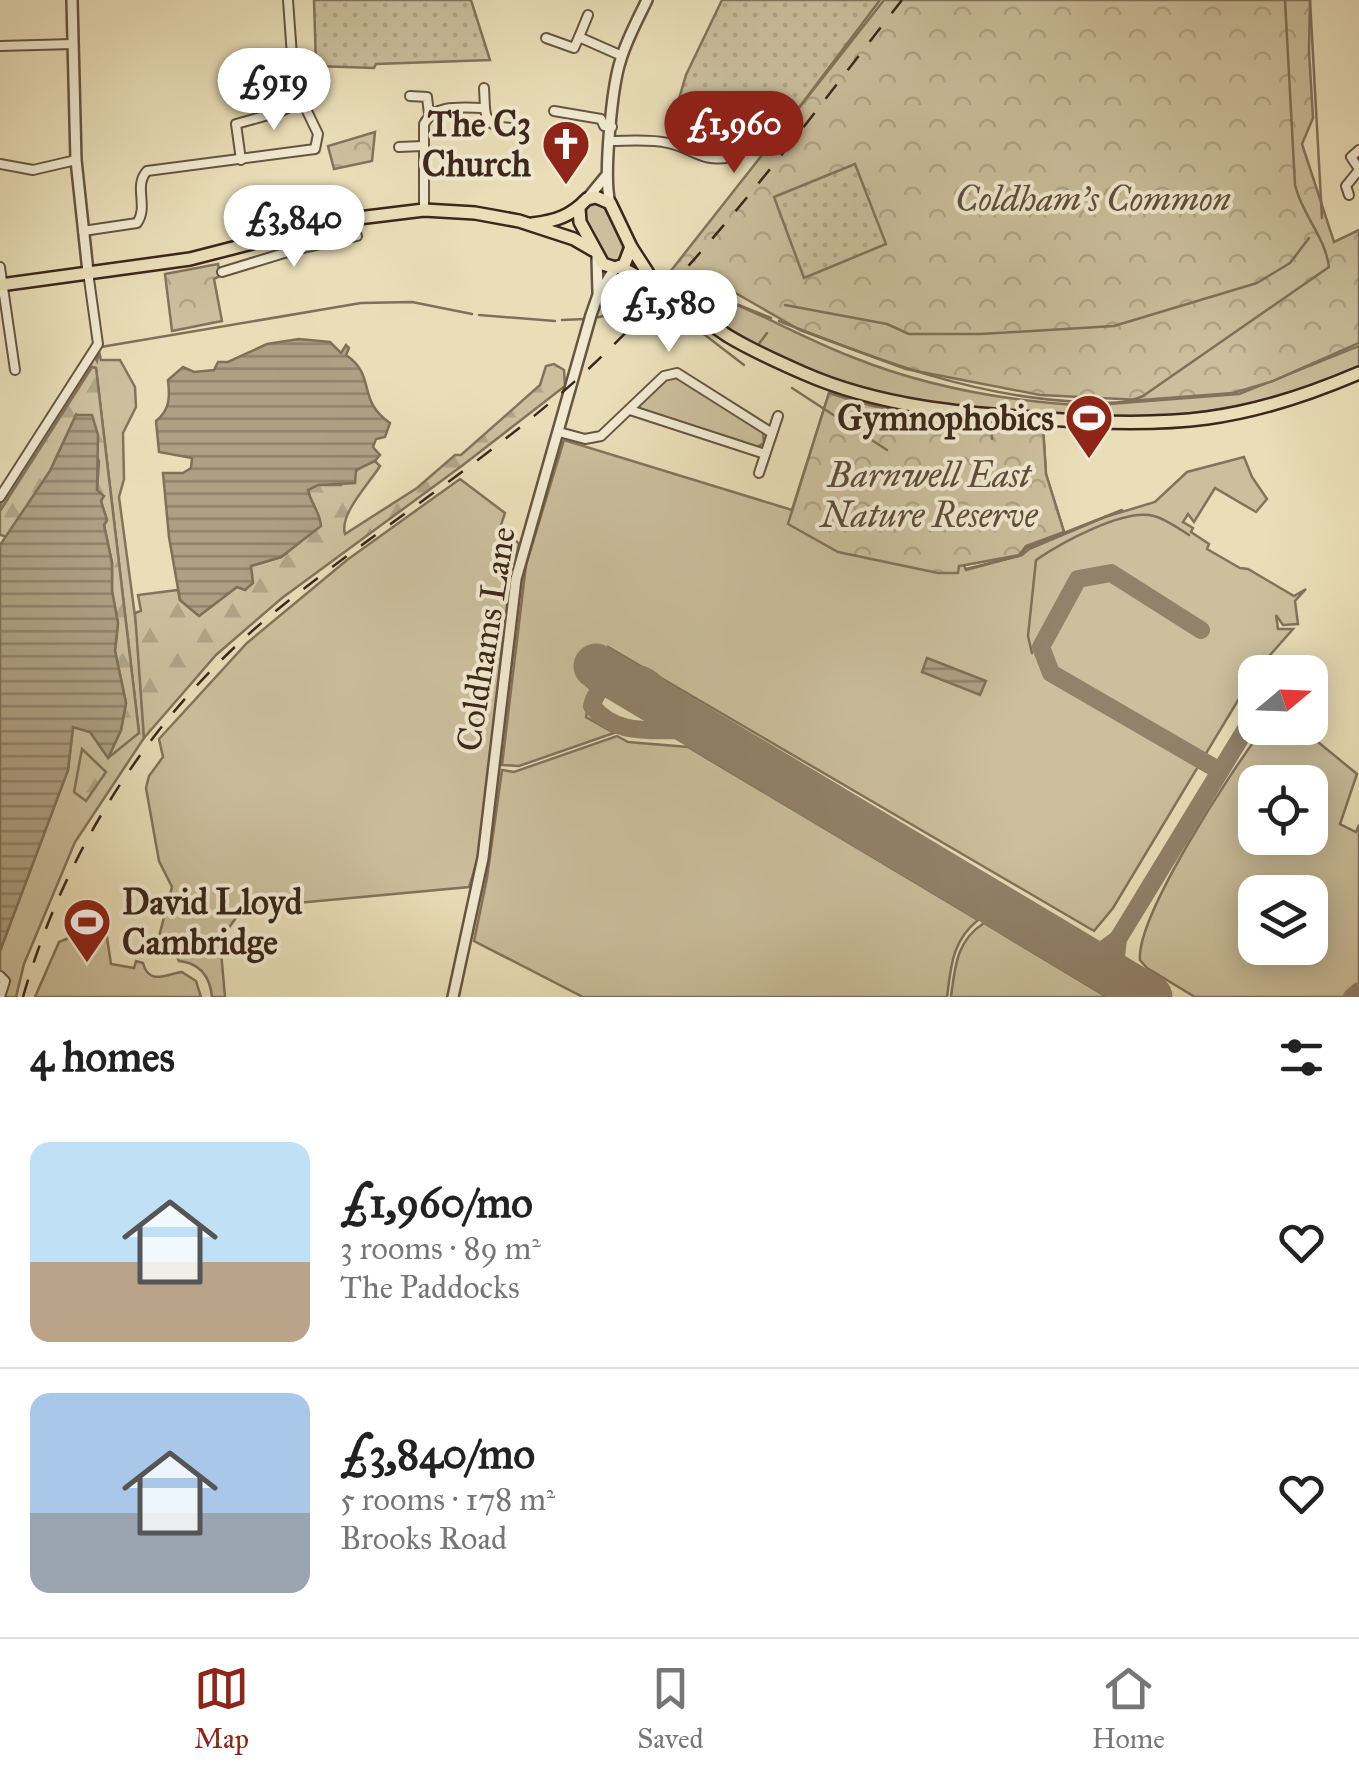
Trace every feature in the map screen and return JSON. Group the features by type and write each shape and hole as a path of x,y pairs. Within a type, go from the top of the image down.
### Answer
{"main road":[{"path":"528,224 559,220 596,197 610,202 631,247 655,284"},
{"path":"583,204 580,222 603,264 655,284 733,339 802,373 882,399 961,413 1097,422 1180,421 1287,400 1359,373"},
{"path":"1,285 190,260 356,217 424,210 475,213 528,224 574,239 595,254"},
{"path":"617,268 628,260 631,247"}],"street":[{"path":"0,498 98,344 76,160 72,0"},
{"path":"83,232 138,223 143,210 140,182 147,171 315,149 318,134 294,84 288,0"},
{"path":"610,202 605,177 622,56 647,0"},
{"path":"546,38 574,48 588,16"},
{"path":"579,37 622,56"},
{"path":"0,46 73,44"},
{"path":"484,88 486,118 496,127 520,128"},
{"path":"410,96 427,97 424,210"},
{"path":"241,160 236,124 302,102"},
{"path":"429,114 440,109 485,108"},
{"path":"554,111 601,119"},
{"path":"601,119 605,112 613,112"},
{"path":"601,119 604,126 612,127"},
{"path":"610,141 662,142 706,159 729,158 741,146"},
{"path":"398,147 424,146"},
{"path":"1349,195 1346,186 1359,170 1351,157 1359,150"},
{"path":"0,164 33,170 76,160"},
{"path":"583,204 605,177"},
{"path":"288,235 294,250"},
{"path":"222,272 357,236"},
{"name":"Coldhams Lane","path":"595,254 598,295"},
{"path":"0,267 16,370"},
{"name":"Coldhams Lane","path":"453,997 483,858 516,579 590,319 598,295 617,268"},
{"path":"559,432 585,439 598,437 664,376 677,372 772,433"},
{"path":"630,410 765,454"},
{"path":"759,473 778,416"},
{"path":"0,976 5,981 0,997"}],"green space":[{"path":"314,0 471,0 490,60 376,64 374,68 316,66"},
{"path":"722,0 880,0 773,142 676,109 686,75"},
{"name":"Coldham's Common","path":"884,0 1310,0 1313,118 1302,144 1334,242 1359,230 1359,343 1273,381 1233,393 1141,400 1040,395 906,369 800,330 725,287 666,277"},
{"path":"375,132 372,161 334,169 328,146"},
{"path":"855,164 886,244 804,278 774,197"},
{"path":"594,203 604,207 624,245 619,260 609,261 592,236 586,213"},
{"path":"218,264 220,276 214,279 222,321 172,331 165,274"},
{"path":"690,286 832,349 911,377 1001,397 1093,406 1086,419 942,406 867,391 786,360 735,332 686,301"},
{"path":"1359,346 1359,369 1299,390 1207,411 1112,418 1109,404 1239,394"},
{"path":"99,351 101,360 120,360 135,387 136,407 123,433 124,479 119,497 137,631 144,738 75,842 24,964 16,997 0,997 0,951 68,770 73,727 90,732 139,733 96,368 92,367 0,511 0,504 44,428 81,374 95,357 97,361"},
{"path":"554,364 564,370 565,386 282,598 216,655 144,738 135,613 141,611 138,595 178,590 180,600 199,616 237,587 251,566 281,557 320,526 308,490 318,485 341,485 365,463 375,461 380,466 346,517 345,534 417,488 455,455 461,455 540,385 546,366"},
{"path":"92,367 96,368 139,733 108,758 121,730 126,703 115,651 118,623 104,525 107,520 97,490 99,461 76,415 50,471 8,537 0,535 0,511"},
{"path":"680,375 763,432 764,443 755,448 639,411 640,402 667,377"},
{"path":"829,393 934,418 1043,427 1046,474 1064,532 1026,546 1019,555 964,565 966,570 1022,555 1105,517 1155,502 1187,472 1244,457 1267,499 1256,512 1215,488 1194,522 1188,514 1183,522 1209,544 1207,549 1240,568 1294,596 1306,589 1295,601 1298,624 1283,625 1276,615 1278,629 1293,629 1270,655 1238,655 1238,700 1113,908 1094,931 608,647 586,685 591,689 586,717 614,733 519,766 502,765 526,565 564,440 792,510"},
{"name":"Barnwell East Nature Reserve","path":"829,393 934,418 1043,427 1046,474 1064,532 1026,546 1019,555 959,566 958,573 938,573 838,552 788,524"},
{"path":"460,479 505,513 501,525 519,544 489,803 469,887 243,908 220,940 225,997 212,997 203,972 179,961 174,951 157,944 172,887 159,861 146,788 149,776 163,757 159,739 247,643 347,560"},
{"path":"617,736 628,742 688,747 978,920 958,945 947,997 583,997 474,941 502,770 514,772"},
{"path":"1251,745 1322,745 1357,774 1340,824 1356,832 1359,825 1359,997 1195,997 1140,960 1153,911 1170,877 1238,765 1238,855 1328,855 1328,765 1238,765"},
{"path":"82,749 106,772 86,801 74,792"},
{"path":"984,923 1107,997 951,997 962,946"},
{"name":"David Lloyd Cambridge","path":"106,931 111,964 134,968 136,961 154,976 182,972 196,981 201,997 35,997 59,942"}],"shaded area":[{"path":"299,339 330,342 341,353 346,345 349,348 346,355 361,371 373,406 390,423 385,437 376,439 373,447 380,455 356,470 355,483 318,485 308,490 321,526 281,557 251,566 253,583 245,590 237,587 199,616 180,600 169,537 163,473 183,473 191,468 192,458 159,452 156,421 168,403 168,380 183,367 194,372 214,370 218,362 228,362 267,344"},
{"path":"76,415 92,415 98,435 97,490 104,496 101,501 107,520 104,525 118,623 115,651 126,703 121,730 108,758 90,732 73,727 68,770 0,951 0,545 50,471"},
{"path":"927,658 986,681 980,695 922,672"}],"waterway":[{"path":"779,321 890,363 1004,393 1106,403 1143,396 1329,267 1295,185 1285,0"},
{"path":"1310,0 1322,218"},
{"path":"785,305 887,324 909,334 1114,326 1257,283 1290,263 1309,238"},
{"path":"97,352 101,347 361,303 412,302 472,314"},
{"path":"593,318 645,304"},
{"path":"736,304 771,318"},
{"path":"660,305 666,305 744,365"},
{"path":"479,315 555,321"},
{"path":"562,320 585,319"},
{"path":"758,345 767,333"},
{"path":"0,505 90,363"},
{"path":"792,388 887,450"},
{"path":"991,427 992,439"},
{"path":"966,569 1019,556 1026,548 1122,510"},
{"path":"1032,653 1028,636 1036,560 1076,536 1126,517 1154,516 1189,535"}],"taxiway":[{"path":"1201,630 1111,573 1078,579 1041,647 1051,673 1220,771"},
{"path":"681,717 656,684 637,673 609,680 592,706 604,718 632,729 711,734"},
{"path":"1131,986 1115,965 1118,939 1238,742"},
{"path":"1077,952 1100,952 1118,939"},
{"path":"1352,997 1359,991"}],"runway":[{"path":"596,666 1150,997"}],"railway":[{"path":"23,997 41,941 90,834 154,736 192,691 277,610 509,436 583,374 710,241 902,0"}],"place":[{"name":"The C3 Church","path":"566,186"},
{"name":"Gymnophobics","path":"1089,460"},
{"name":"David Lloyd Cambridge","path":"87,964"}]}
